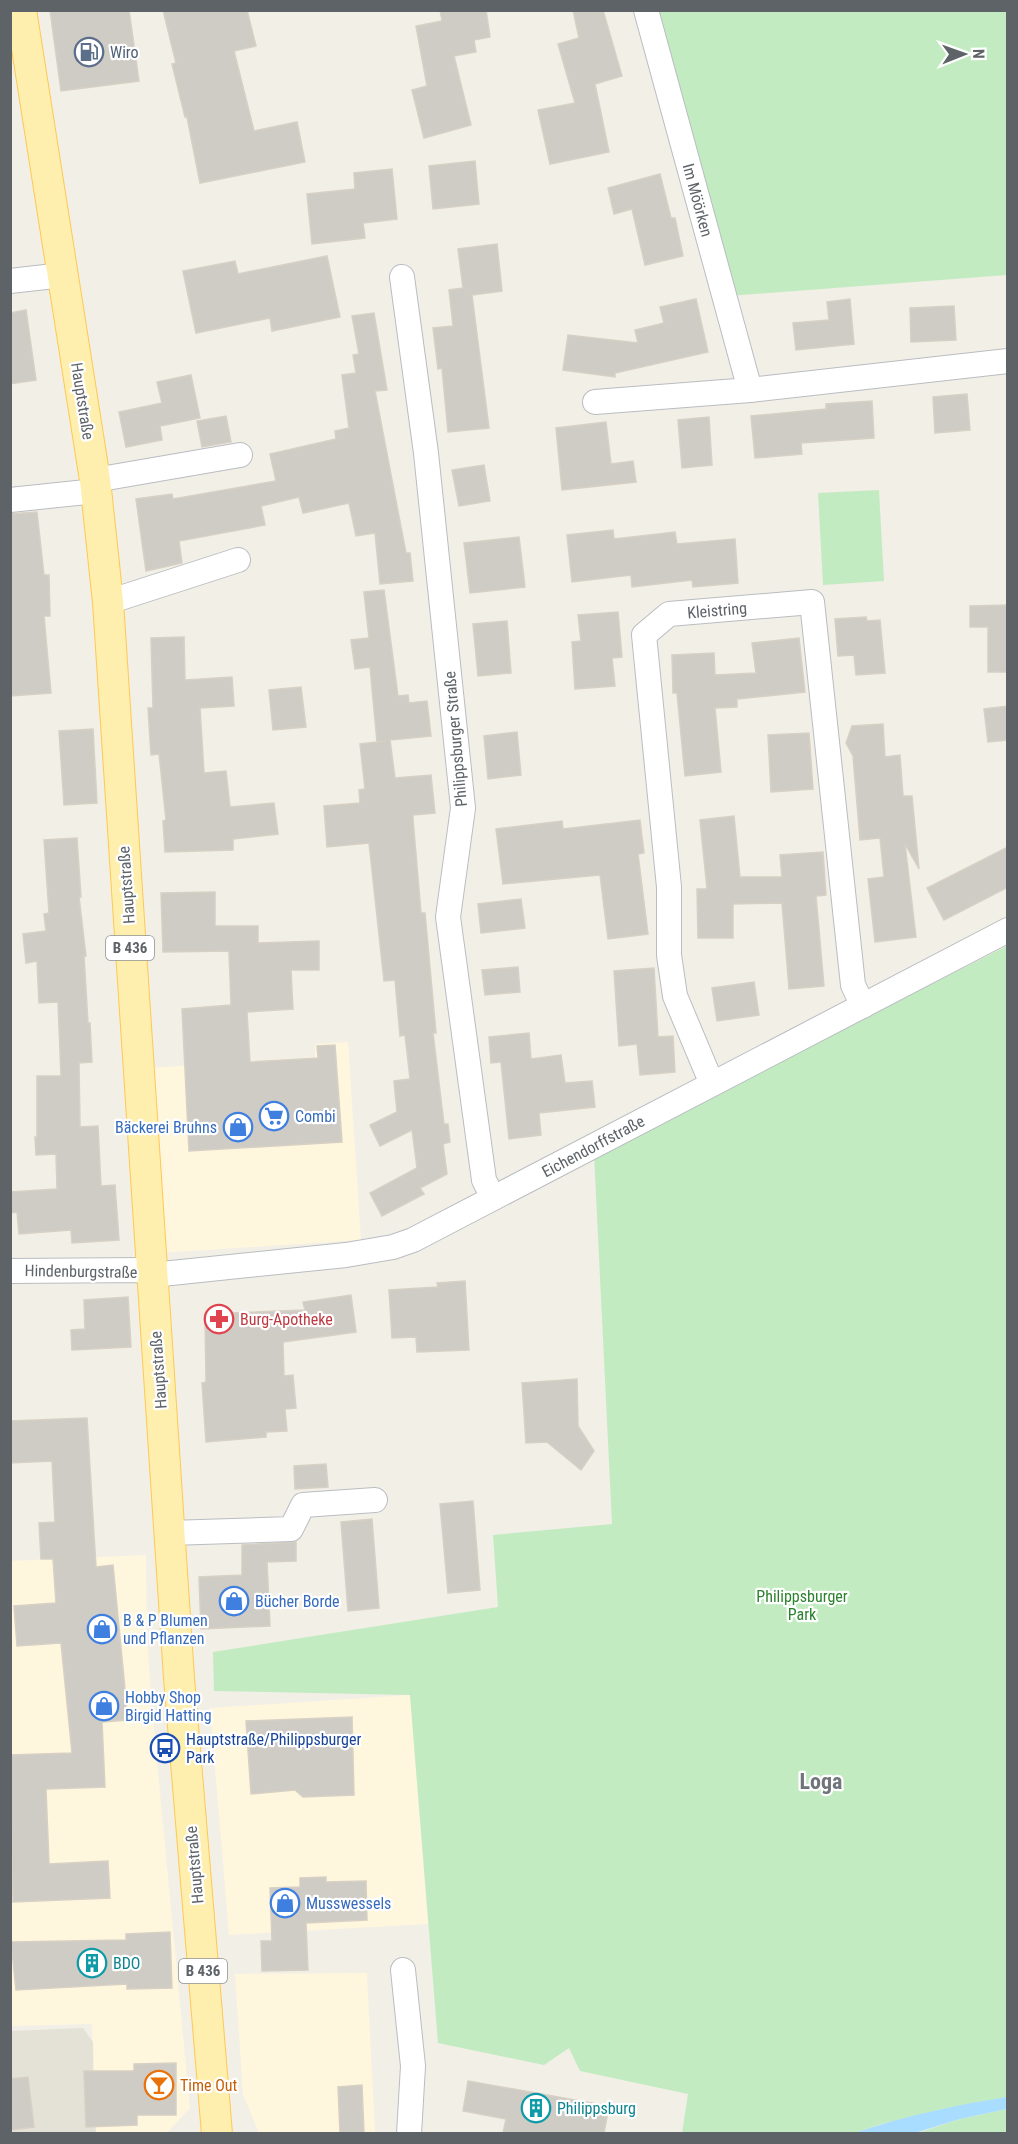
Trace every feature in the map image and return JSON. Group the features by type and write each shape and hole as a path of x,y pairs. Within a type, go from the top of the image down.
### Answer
{"main road":[{"name":"Hauptstraße","path":"21,10 95,485 108,602 169,1533 217,2133"}],"street":[{"name":"Im Möörken","path":"646,10 750,390"},
{"path":"10,281 63,275"},
{"name":"Philippsburger Straße","path":"402,277 426,453 463,808 448,917 484,1180 493,1198"},
{"path":"595,402 750,390 1008,361"},
{"path":"10,500 240,455"},
{"path":"108,602 238,560"},
{"name":"Kleistring","path":"712,1084 675,996 669,955 669,887 644,635 669,614 812,602 853,985 863,1006"},
{"name":"Eichendorffstraße","path":"152,1275 346,1255 393,1247 413,1240 1008,930"},
{"name":"Hindenburgstraße","path":"10,1271 142,1270 152,1275"},
{"path":"169,1533 291,1529 303,1505 375,1500"},
{"path":"403,1970 413,2066 409,2133"}],"shaded area":[{"path":"348,1042 361,1240 159,1253 148,1068 315,1057 315,1044"},
{"path":"146,1555 147,1639 152,1709 190,2108 167,2133 96,2133 92,2024 11,2026 10,1561"},
{"path":"410,1695 428,1924 229,1935 210,1708"},
{"path":"367,1973 375,2133 259,2133 243,2094 235,1974"},
{"path":"83,2028 93,2042 96,2133 11,2134 11,2031"}],"green space":[{"path":"653,11 1007,11 1007,275 729,296"},
{"path":"879,490 884,581 823,585 818,493"},
{"name":"Philippsburger Park","path":"1007,946 1007,2097 943,2109 854,2133 682,2133 688,2094 580,2071 569,2048 544,2065 438,2043 410,1695 214,1691 213,1652 498,1607 493,1535 612,1524 594,1154"},
{"path":"1007,2109 1007,2133 915,2134 960,2119"}],"water":[{"path":"1007,2097 1007,2109 960,2119 915,2133 854,2133 930,2112"}],"building":[{"path":"50,10 129,10 139,81 61,91"},
{"path":"163,10 247,10 256,46 234,51 254,131 297,122 305,162 200,183 187,117 185,117 172,64 176,63"},
{"path":"440,10 486,10 490,37 474,40 476,52 454,56 471,125 424,138 412,90 427,86 416,26 442,21"},
{"path":"573,10 603,10 622,76 595,84 609,152 550,164 538,110 575,103 558,44 579,38"},
{"path":"475,161 479,204 433,209 429,166"},
{"path":"392,169 397,219 363,223 365,238 312,244 307,194 355,189 354,173"},
{"path":"660,174 671,218 675,218 683,256 645,265 632,209 614,214 608,188"},
{"path":"497,244 502,291 472,295 489,428 448,432 442,368 438,369 433,328 453,326 449,290 463,288 458,249"},
{"path":"327,256 340,317 272,331 270,318 196,333 183,271 235,261 238,274"},
{"path":"696,299 708,352 615,373 615,377 563,370 568,335 638,343 635,330 664,323 660,307"},
{"path":"850,299 854,344 796,350 793,323 829,320 827,302"},
{"path":"954,306 956,340 911,342 910,308"},
{"path":"26,310 36,380 10,384 10,313"},
{"path":"374,313 387,390 375,391 406,553 410,553 413,581 380,584 375,533 356,536 349,503 303,513 299,497 261,506 265,525 179,541 182,563 146,571 136,499 172,494 173,499 276,481 270,454 336,439 335,431 349,428 342,375 356,373 353,355 359,354 352,316"},
{"path":"191,375 200,418 160,426 162,440 126,447 119,412 162,403 157,382"},
{"path":"967,394 970,430 935,433 933,397"},
{"path":"872,401 874,438 801,443 802,454 755,458 751,416 826,409 826,404"},
{"path":"226,416 231,442 202,447 197,421"},
{"path":"709,417 712,465 682,468 678,420"},
{"path":"606,422 611,464 633,461 636,482 562,490 556,428"},
{"path":"484,465 490,501 459,506 452,470"},
{"path":"37,512 44,575 49,575 50,616 44,616 51,693 10,696 10,514"},
{"path":"613,530 614,539 675,532 677,544 735,539 738,583 693,587 692,580 632,587 631,575 572,582 567,535"},
{"path":"519,537 525,587 470,593 464,543"},
{"path":"384,590 398,696 408,695 409,703 427,701 431,736 390,740 395,778 431,775 435,813 413,815 413,819 421,913 425,913 436,1033 433,1033 444,1124 448,1124 450,1142 443,1144 447,1174 420,1188 424,1194 382,1216 370,1193 417,1168 412,1130 380,1146 370,1125 397,1112 394,1081 410,1079 405,1035 400,1036 395,980 384,981 369,843 327,847 324,806 360,803 359,790 365,789 360,744 386,741 377,742 370,667 355,669 351,640 369,638 364,592"},
{"path":"1008,605 1008,672 988,672 988,627 970,627 970,606"},
{"path":"618,612 622,657 612,658 615,686 575,689 572,642 581,641 578,615"},
{"path":"866,617 867,621 880,620 885,673 856,675 854,655 838,656 835,619"},
{"path":"507,621 511,673 478,676 473,624"},
{"path":"184,637 185,680 232,677 234,706 200,708 204,773 226,771 230,807 274,803 278,834 233,839 233,850 165,852 163,821 166,820 159,754 151,755 148,708 153,708 151,638"},
{"path":"799,638 805,692 737,699 737,707 715,708 721,772 685,776 677,693 673,693 672,655 714,653 715,675 756,673 752,643"},
{"path":"301,687 306,727 273,730 269,690"},
{"path":"1008,706 1008,740 988,742 984,709"},
{"path":"883,724 885,757 900,755 903,796 912,796 919,869 905,844 916,937 875,942 868,879 884,877 880,838 860,840 853,756 846,743 852,726"},
{"path":"93,729 97,803 64,805 59,731"},
{"path":"517,732 521,775 488,779 484,736"},
{"path":"809,733 813,789 771,792 768,735"},
{"path":"734,816 740,877 782,877 780,855 823,852 826,895 816,896 824,986 789,989 782,903 733,904 733,938 698,938 697,889 707,889 700,820"},
{"path":"640,820 644,853 638,854 648,934 608,939 600,875 503,884 496,829 562,821 563,829"},
{"path":"77,838 81,897 79,897 86,956 84,956 92,1062 79,1063 80,1127 98,1126 101,1186 115,1185 119,1240 72,1243 71,1230 19,1234 17,1212 10,1213 10,1192 57,1189 56,1154 36,1155 35,1137 37,1137 37,1076 61,1076 58,1002 39,1003 37,961 26,963 23,934 46,931 44,914 49,913 44,840"},
{"path":"1008,847 1008,887 944,920 927,888"},
{"path":"215,892 215,926 258,926 258,943 319,941 319,970 291,970 293,1009 247,1012 250,1062 318,1058 317,1046 335,1045 342,1142 189,1151 182,1009 231,1005 229,951 163,952 161,893"},
{"path":"521,899 525,928 481,933 478,904"},
{"path":"518,967 520,992 485,995 482,970"},
{"path":"654,968 658,1037 673,1036 675,1072 640,1075 637,1044 619,1046 614,971"},
{"path":"754,982 759,1015 717,1021 712,988"},
{"path":"529,1033 531,1059 561,1055 565,1083 592,1081 595,1107 539,1113 541,1135 509,1139 501,1062 491,1063 489,1037"},
{"path":"465,1281 469,1350 417,1352 416,1337 392,1338 389,1290 438,1287 437,1283"},
{"path":"351,1295 356,1332 283,1342 284,1376 293,1375 296,1408 285,1409 287,1431 266,1432 266,1437 206,1442 202,1383 206,1382 205,1314 305,1310 303,1302"},
{"path":"128,1297 131,1347 72,1350 71,1330 85,1329 84,1300"},
{"path":"577,1379 578,1426 594,1451 581,1470 547,1442 526,1443 522,1383"},
{"path":"87,1418 96,1567 113,1565 128,1720 102,1722 105,1787 46,1789 49,1864 108,1861 110,1898 13,1902 10,1755 72,1753 61,1643 17,1646 14,1606 56,1603 53,1559 41,1559 39,1523 55,1522 52,1461 10,1463 10,1421"},
{"path":"326,1464 328,1487 295,1489 294,1466"},
{"path":"473,1501 480,1590 448,1593 440,1504"},
{"path":"372,1519 379,1608 348,1611 341,1522"},
{"name":"Bücher Borde","path":"296,1542 296,1561 267,1562 270,1626 201,1629 199,1577 242,1575 242,1545"},
{"path":"352,1717 354,1795 303,1797 295,1790 251,1794 246,1721"},
{"path":"326,1877 326,1882 366,1881 367,1920 306,1923 308,1970 262,1971 261,1941 272,1941 270,1888 300,1887 300,1878"},
{"name":"BDO","path":"170,1932 172,1988 127,1989 127,1984 16,1990 11,1942 126,1940 126,1934"},
{"path":"176,2063 176,2115 137,2115 137,2125 86,2127 84,2071 134,2071 134,2064"},
{"path":"28,2077 34,2127 10,2130 10,2079"},
{"name":"Philippsburg","path":"468,2081 609,2106 604,2133 503,2133 506,2119 463,2111"},
{"path":"362,2085 364,2133 340,2133 338,2087"}],"place":[{"name":"Wiro","path":"89,52"},
{"name":"Combi","path":"274,1116"},
{"name":"Bäckerei Bruhns","path":"238,1127"},
{"name":"Burg-Apotheke","path":"219,1319"},
{"name":"Bücher Borde","path":"234,1601"},
{"name":"B & P Blumen und Pflanzen","path":"102,1629"},
{"name":"Hobby Shop Birgid Hatting","path":"104,1706"},
{"name":"Hauptstraße/Philippsburger Park","path":"165,1748"},
{"name":"Musswessels","path":"285,1903"},
{"name":"BDO","path":"92,1963"},
{"name":"Time Out","path":"159,2085"},
{"name":"Philippsburg","path":"536,2108"}],"district":[{"name":"Loga","path":"821,1781"}]}
